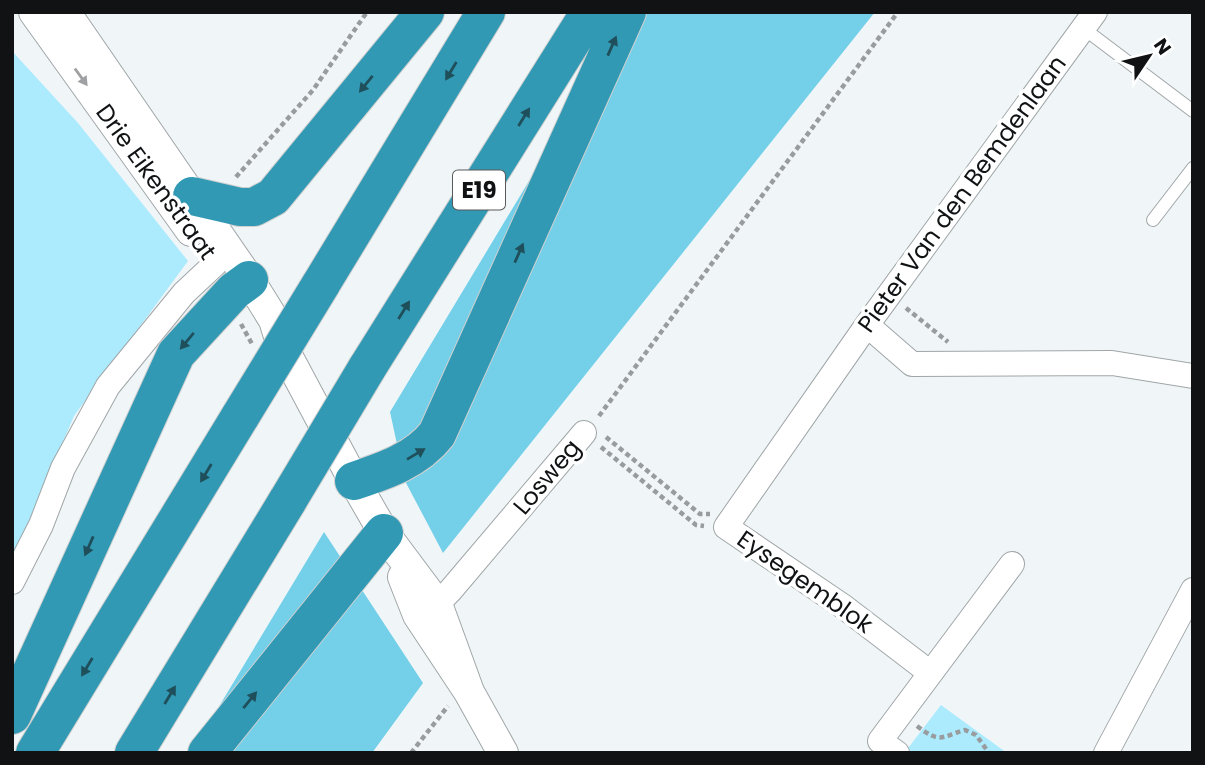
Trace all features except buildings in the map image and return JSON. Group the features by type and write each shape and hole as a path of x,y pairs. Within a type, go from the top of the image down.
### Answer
{"highway":[{"path":"192,196 247,207 254,207 273,197 425,12"},
{"path":"35,753 486,12"},
{"name":"E19","path":"134,753 368,368 590,12"},
{"path":"354,481 415,455 427,447 437,434 627,12"},
{"path":"12,715 176,354 232,278"},
{"path":"207,753 384,533"}],"street":[{"name":"Drie Eikenstraat","path":"34,12 232,278"},
{"name":"Drie Eikenstraat","path":"65,12 192,196 262,333 282,346 354,481 428,609 458,699 503,753"},
{"name":"Pieter Van den Bemdenlaan","path":"831,378 1089,20"},
{"path":"12,582 41,526 63,468 108,386 184,293 232,278"},
{"path":"867,325 912,364 1112,363 1193,376"},
{"name":"Eysegemblok","path":"831,378 730,519 929,672"},
{"name":"Losweg","path":"428,609 588,429"},
{"path":"897,753 880,741 1012,564"},
{"path":"1106,753 1193,590"}],"lane":[{"path":"1089,20 1193,111"},
{"path":"1153,220 1193,168"}],"path":[{"path":"231,183 313,90 367,12"},
{"path":"730,519 699,514 588,429 898,12"},
{"path":"889,294 948,342 962,363"},
{"name":"Losweg","path":"588,429 696,525 730,519"},
{"path":"411,753 458,699"},
{"path":"900,713 932,737 946,738 965,730 975,735 989,753"}],"shaded area":[{"path":"646,12 875,12 443,553 405,481 390,412 535,171 620,68"},
{"path":"12,51 78,123 188,261 74,416 12,555"},
{"path":"324,532 423,683 372,753 191,753"},
{"path":"941,705 1007,753 905,752"}]}
